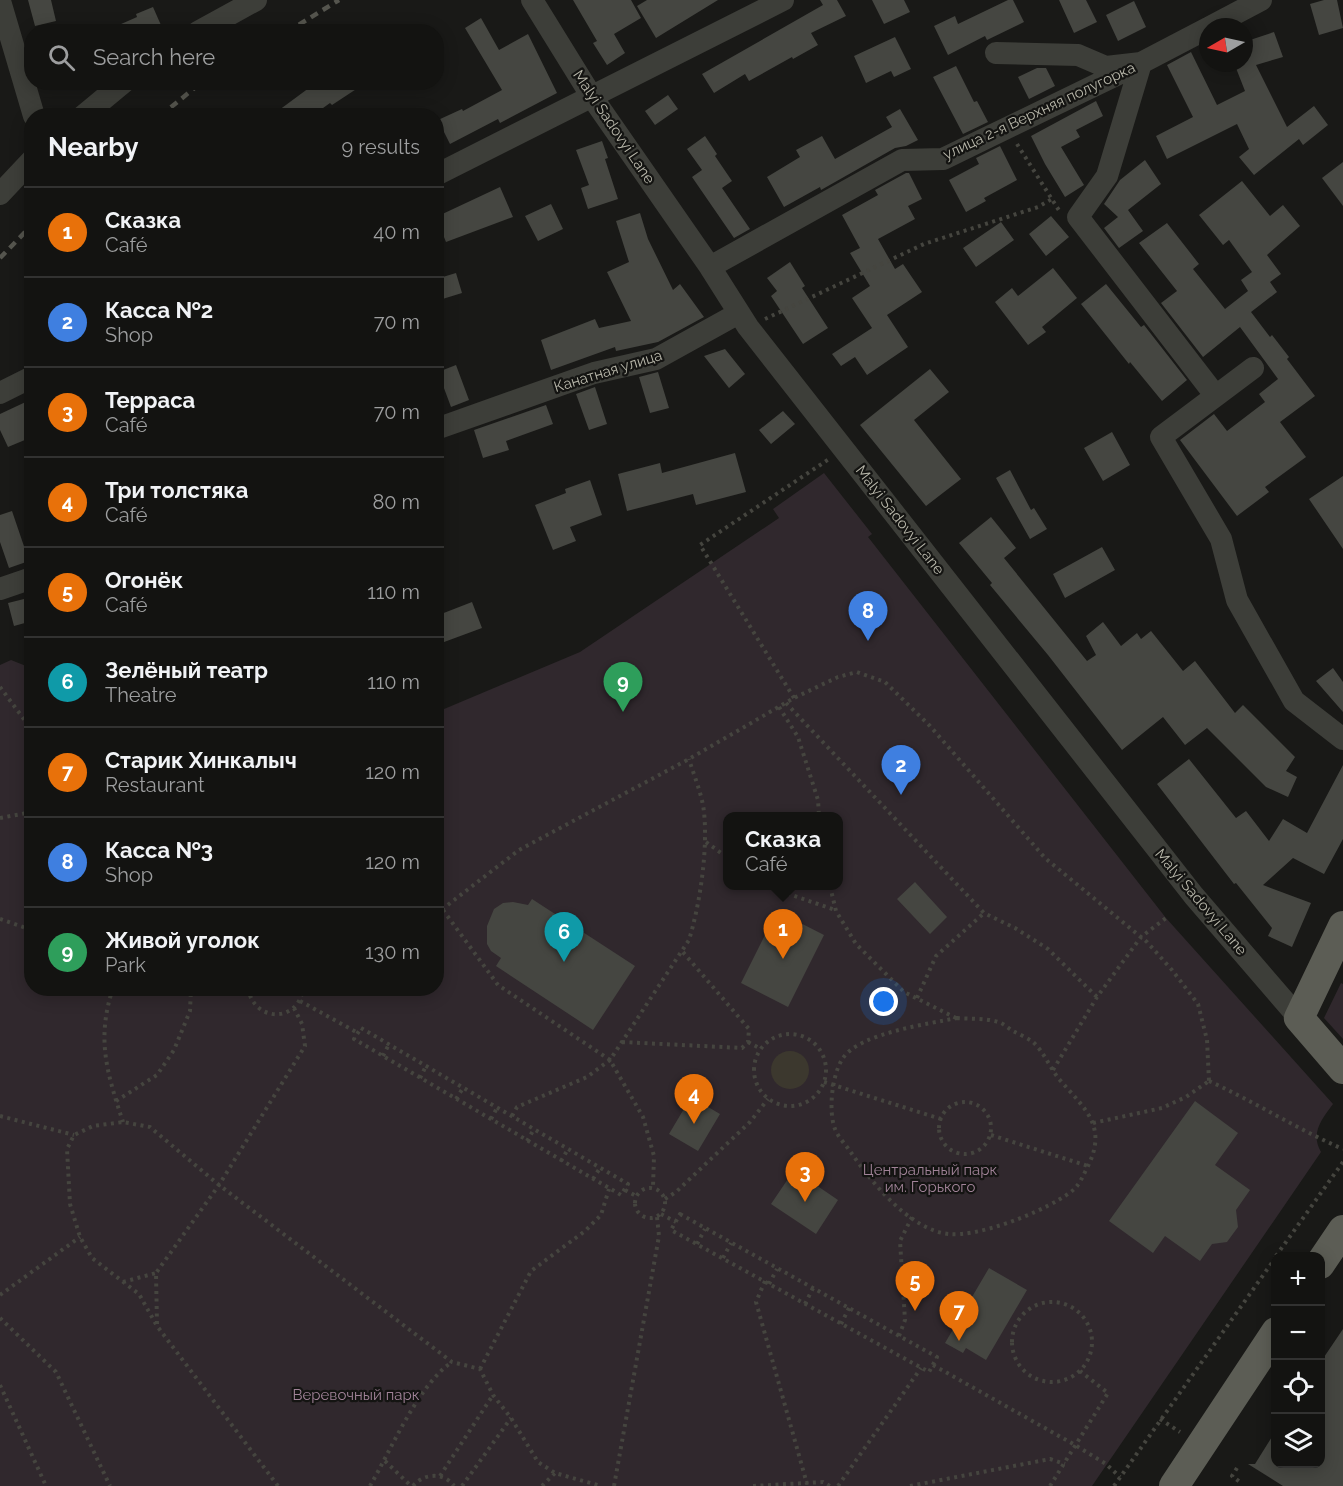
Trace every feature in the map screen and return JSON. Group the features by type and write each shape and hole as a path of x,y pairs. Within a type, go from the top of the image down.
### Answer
{"main road":[{"path":"1343,926 1299,1018 1343,1069"},
{"path":"1325,1257 1343,1230"},
{"path":"1176,1485 1271,1338"}],"street":[{"path":"212,24 256,0"},
{"name":"Malyi Sadovyi Lane","path":"532,0 592,97 744,320 1194,896 1299,1018"},
{"path":"444,171 783,0"},
{"name":"улица 2-я Верхняя полугорка","path":"1228,18 1262,0"},
{"path":"0,1 24,82"},
{"name":"улица 2-я Верхняя полугорка","path":"710,267 902,160 943,159 1199,33"},
{"path":"996,53 1078,56 1106,67 1141,63 1107,176 1078,218 1215,394"},
{"path":"26,90 32,108"},
{"path":"93,108 114,90"},
{"path":"0,194 24,168"},
{"name":"Канатная улица","path":"444,426 594,373 656,359 744,320"},
{"path":"1253,368 1215,394 1161,437 1221,539 1237,600 1294,701 1343,739"},
{"path":"0,393 24,381"},
{"path":"0,589 24,581"}],"path":[{"path":"1007,128 1060,212 1078,218"},
{"path":"744,320 924,244 1038,207 1052,199"},
{"path":"794,699 700,545 844,449"},
{"path":"444,909 519,850 689,759 794,699 838,677 857,672 885,682 930,726 1045,858 1141,937 1172,970 1198,1004 1206,1040 1209,1081"},
{"path":"0,687 24,719"},
{"path":"786,704 984,913 1015,928 1048,949 1097,998"},
{"path":"779,707 798,737 818,800 819,812"},
{"path":"512,1116 517,1107 587,1077 610,1059 689,940 696,918 706,842 704,810 689,759"},
{"path":"0,818 24,814"},
{"path":"706,842 723,854"},
{"path":"779,890 836,911"},
{"path":"831,890 836,911 856,944 904,992 957,1018"},
{"path":"444,911 498,985 610,1059 643,1117 654,1156 652,1187"},
{"path":"917,998 936,957 984,913"},
{"path":"1053,1070 1097,998 1141,937 1166,918"},
{"path":"0,919 24,927"},
{"path":"622,1042 742,1048 748,1042 749,1029 682,951"},
{"path":"110,996 106,1008 103,1040 108,1079 123,1122"},
{"path":"116,1101 156,1075 174,1050 190,1011 191,996"},
{"path":"250,996 258,1008 276,1015 294,1008 301,996"},
{"path":"300,1001 358,1032"},
{"path":"157,1326 156,1273 219,1185 305,1046 302,1024 294,1008"},
{"path":"957,1018 998,1022 1033,1042 1079,1100 1094,1123 1096,1148 1075,1190 1054,1203 993,1228 948,1234 928,1228 895,1207 869,1177 835,1131 831,1115 834,1085 843,1058 861,1043 907,1028 957,1018"},
{"path":"361,1028 390,1044 628,1184 621,1196 354,1039 361,1028"},
{"path":"790,1034 802,1036 820,1050 826,1071 824,1082 819,1092 811,1100 802,1104 781,1105 768,1099 758,1086 754,1077 756,1058 769,1041 779,1036 790,1034"},
{"path":"748,1042 761,1049"},
{"path":"383,1056 390,1044"},
{"path":"420,1078 426,1066"},
{"path":"1094,1123 1162,1108 1186,1097 1209,1081"},
{"path":"1209,1081 1343,1149"},
{"path":"824,1082 941,1119"},
{"path":"456,1099 463,1088"},
{"path":"665,1199 676,1192 750,1122 768,1099"},
{"path":"965,1102 973,1103 986,1112 990,1119 991,1135 983,1148 976,1152 969,1154 954,1152 947,1147 940,1134 941,1119 951,1107 965,1102"},
{"path":"491,1119 497,1108"},
{"path":"0,1116 74,1135"},
{"path":"278,1486 157,1326 139,1294 92,1258 80,1237 70,1204 67,1149 74,1135 93,1126 123,1122 150,1127 219,1185 452,1362 480,1369 493,1395 512,1418 538,1462 555,1473 602,1486"},
{"path":"527,1141 534,1129"},
{"path":"991,1135 1088,1166"},
{"path":"561,1161 568,1149"},
{"path":"1279,1252 1343,1161"},
{"path":"593,1179 600,1168"},
{"path":"614,1486 659,1236 659,1215 665,1204 665,1199 658,1190 652,1187 641,1189 636,1196 634,1206 637,1213 643,1217 659,1215 676,1222"},
{"path":"480,1369 531,1271 585,1231 601,1215 609,1188"},
{"path":"624,1190 636,1196"},
{"path":"680,1214 937,1357 929,1372 671,1230 676,1222 680,1214"},
{"path":"899,1336 905,1320 900,1241 912,1217"},
{"path":"697,1244 705,1228"},
{"path":"0,1294 80,1237"},
{"path":"723,1258 731,1243"},
{"path":"1114,1486 1271,1264"},
{"path":"777,1269 756,1302 807,1484"},
{"path":"123,1282 156,1273"},
{"path":"805,1304 813,1288"},
{"path":"1054,1302 1077,1311 1086,1321 1091,1346 1088,1360 1080,1371 1068,1379 1055,1382 1041,1381 1029,1375 1019,1366 1013,1354 1013,1335 1020,1317 1041,1303 1054,1302"},
{"path":"841,1324 849,1308"},
{"path":"0,1318 56,1372 110,1486"},
{"path":"370,1486 409,1414 439,1370 452,1362"},
{"path":"933,1365 1075,1444 1106,1464 1120,1477"},
{"path":"838,1486 921,1368"},
{"path":"1050,1486 1108,1393 1080,1371"},
{"path":"0,1385 46,1486"},
{"path":"440,1476 493,1395"},
{"path":"462,1486 512,1418"},
{"path":"1160,1419 1180,1431"},
{"path":"910,1486 1050,1459 1065,1464"},
{"path":"385,1461 412,1486 428,1476 440,1476 451,1481 454,1486"},
{"path":"1237,1468 1232,1476 1240,1482"},
{"path":"542,1486 555,1473"},
{"path":"753,1486 823,1482 830,1486"}],"green space":[{"name":"Центральный парк им. Горького","path":"824,473 872,534 868,537 1166,918 1333,1104 1321,1121 1317,1132 1321,1152 1092,1486 0,1486 0,665 11,660 24,665 24,996 444,996 444,709 580,652 779,518 773,509"},
{"path":"1341,983 1343,984 1343,1039 1324,1018"}],"shaded area":[{"path":"790,1051 804,1056 809,1070 804,1084 790,1089 776,1084 771,1070 776,1056"}],"building":[{"path":"28,0 51,0 56,21 34,24"},
{"path":"573,0 631,0 641,18 614,34 625,53 607,65 593,43 597,41"},
{"path":"647,0 718,0 656,38 637,6"},
{"path":"820,0 837,0 846,16 811,33 818,45 749,81 745,74 714,93 702,74 823,5"},
{"path":"872,0 904,0 910,12 884,24"},
{"path":"1008,0 1013,0 1024,22 987,40 985,36 948,55 934,26 955,16 958,24"},
{"path":"1059,0 1086,0 1097,22 1074,33"},
{"path":"1324,0 1337,0 1343,28 1319,35 1310,4"},
{"path":"1134,1 1146,27 1118,41 1106,15"},
{"path":"153,7 160,24 121,24 137,17 136,14"},
{"path":"481,18 499,50 528,34 557,93 500,123 498,119 450,144 444,132 444,117 462,109 463,111 502,90 465,28"},
{"path":"1274,32 1283,57 1256,65 1287,127 1314,106 1328,125 1303,145 1299,139 1254,175 1239,157 1249,149 1237,124 1167,159 1156,136 1193,117 1167,65 1191,52 1217,105 1245,91 1238,72 1253,72 1253,39"},
{"path":"895,37 911,69 894,77 891,71 866,83 854,56"},
{"path":"956,66 974,102 977,101 988,122 963,134 933,77"},
{"path":"1037,68 1046,68 1055,86 1029,99 1018,77"},
{"path":"306,90 355,90 323,108 282,108"},
{"path":"668,95 678,109 655,125 645,111"},
{"path":"1096,101 1103,116 1076,130 1080,137 1061,147 1084,185 1065,197 1031,136"},
{"path":"900,109 918,140 895,148 821,190 820,187 784,207 767,177 800,157 796,150 822,136 835,159 892,127 886,117"},
{"path":"705,136 732,181 722,188 750,229 734,238 692,177 702,170 687,149"},
{"path":"602,141 608,158 605,159 618,199 588,209 581,188 589,185 576,150"},
{"path":"1000,146 1017,180 984,198 986,201 966,212 949,180 979,164 976,158"},
{"path":"1145,160 1161,184 1128,210 1143,231 1119,248 1104,228 1118,217 1104,204 1120,180"},
{"path":"1343,162 1343,206 1322,178"},
{"path":"909,173 922,199 908,206 915,219 878,239 895,269 903,264 922,292 887,315 908,347 867,375 855,357 841,366 832,354 872,328 852,298 870,286 850,253 860,248 842,215 878,195 875,190"},
{"path":"1242,181 1270,216 1283,205 1300,226 1267,255 1281,274 1270,282 1277,292 1251,312 1289,357 1287,359 1315,396 1280,422 1306,457 1265,487 1269,492 1237,516 1180,440 1214,414 1227,431 1265,402 1259,394 1278,379 1240,327 1203,357 1161,303 1177,291 1139,243 1167,223 1199,264 1193,269 1225,309 1248,291 1241,280 1252,272 1229,240 1223,245 1199,215"},
{"path":"500,187 513,217 446,242 444,213"},
{"path":"551,204 563,229 538,241 525,216"},
{"path":"640,213 648,239 673,290 680,284 704,317 658,342 616,351 615,347 551,370 541,340 595,319 599,328 631,321 607,272 629,262 616,221"},
{"path":"1051,216 1069,237 1046,256 1029,234"},
{"path":"1001,222 1014,240 976,267 963,248"},
{"path":"790,262 805,286 802,288 828,328 803,344 771,296 777,291 767,278"},
{"path":"1053,268 1077,298 1042,327 1046,332 1028,345 995,302 1012,288 1018,296"},
{"path":"456,273 462,293 444,299 444,277"},
{"path":"1106,284 1141,327 1144,325 1187,380 1162,401 1081,304"},
{"path":"725,349 745,374 729,388 704,356"},
{"path":"456,365 469,400 451,407 444,388 444,370"},
{"path":"930,369 949,392 914,420 961,479 926,506 860,425"},
{"path":"658,372 669,408 650,413 639,377"},
{"path":"595,387 607,424 589,430 576,394"},
{"path":"24,403 24,440 8,447 0,430 0,414"},
{"path":"546,405 553,424 506,441 509,450 483,458 474,430"},
{"path":"783,411 795,424 771,444 759,430"},
{"path":"1112,432 1130,465 1103,481 1084,448"},
{"path":"735,453 746,492 696,505 693,494 627,511 618,474 660,463 662,473"},
{"path":"1010,470 1031,510 1034,508 1047,529 1030,539 996,478"},
{"path":"1343,476 1343,549 1309,499"},
{"path":"590,480 602,515 570,527 576,541 553,550 535,505 566,493 565,489"},
{"path":"12,511 24,546 24,563 9,568 0,542 0,515"},
{"path":"991,517 1016,548 1004,558 1087,661 1096,655 1086,636 1103,622 1121,646 1137,633 1141,639 1151,631 1183,671 1195,661 1235,713 1243,705 1295,757 1286,771 1297,777 1288,797 1266,787 1207,728 1185,745 1163,717 1122,750 959,543"},
{"path":"1102,547 1115,570 1065,598 1053,574"},
{"path":"24,599 24,623 14,626 8,603"},
{"path":"472,602 482,628 444,642 444,613"},
{"path":"1333,668 1343,682 1343,712 1316,681"},
{"path":"1189,759 1236,818 1246,811 1269,841 1283,819 1307,833 1343,765 1343,839 1324,874 1293,858 1263,885 1311,903 1292,947 1268,936 1272,928 1236,883 1234,884 1157,784"},
{"path":"915,882 947,917 930,934 897,899"},
{"path":"532,899 635,966 593,1030 496,966 501,958 491,951 487,944 487,926 494,909 503,903 528,905"},
{"path":"777,911 824,935 788,1007 741,983"},
{"path":"691,1097 720,1114 698,1151 669,1134"},
{"path":"1195,1101 1238,1133 1215,1165 1250,1190 1236,1210 1238,1227 1227,1242 1212,1244 1200,1261 1165,1236 1153,1253 1109,1221"},
{"path":"794,1170 838,1200 816,1234 771,1204"},
{"path":"989,1268 1027,1290 986,1360 966,1348 963,1353 945,1343"},
{"path":"1343,1329 1343,1486 1283,1486 1248,1464 1255,1464 1271,1438 1271,1468 1325,1468 1325,1356"}],"railway":[{"path":"300,24 339,0"},
{"path":"170,108 192,90"},
{"path":"0,258 24,233"}],"place":[{"name":"Касса №3","path":"868,641"},
{"name":"Живой уголок","path":"623,712"},
{"name":"Касса №2","path":"901,795"},
{"name":"Сказка","path":"783,959"},
{"name":"Зелёный театр","path":"564,962"},
{"name":"Три толстяка","path":"694,1124"},
{"name":"Терраса","path":"805,1202"},
{"name":"Огонёк","path":"915,1311"},
{"name":"Старик Хинкалыч","path":"959,1341"}],"park label":[{"name":"Веревочный парк","path":"356,1395"}]}
